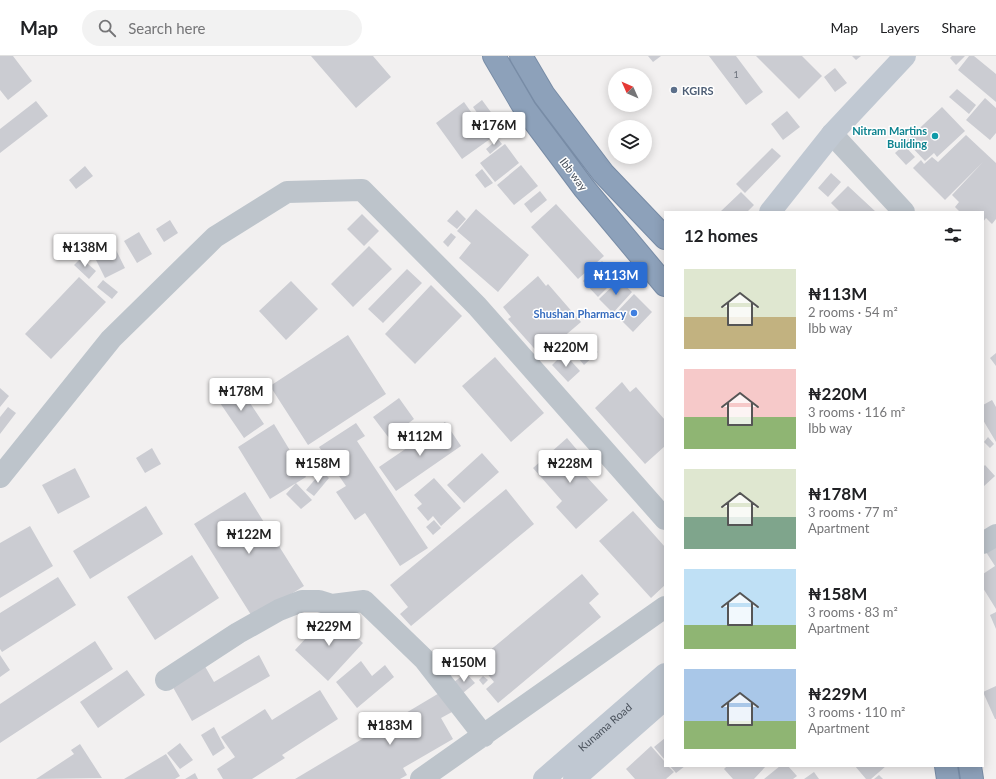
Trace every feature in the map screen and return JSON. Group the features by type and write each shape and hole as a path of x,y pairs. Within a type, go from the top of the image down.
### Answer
{"highway":[{"name":"Ibb way","path":"494,56 525,109 584,188 664,284"},
{"path":"521,56 544,95 603,173 664,237"},
{"path":"946,767 948,779"},
{"path":"970,767 972,779"}],"main road":[{"path":"771,211 832,134 905,56"},
{"name":"Kunama Road","path":"544,779 664,675"},
{"name":"Kunama Road","path":"574,779 664,700"}],"street":[{"path":"832,134 903,211"},
{"path":"0,477 111,339 215,237 287,192 362,190 477,306 664,518"},
{"path":"984,542 996,535"},
{"path":"166,680 238,633 279,610 302,601 319,601 332,605 364,601 424,660 484,736"},
{"path":"421,779 664,608"}],"building":[{"path":"0,56 13,56 32,81 8,100 0,90"},
{"path":"311,56 373,56 391,77 356,108"},
{"path":"648,56 661,56 653,62"},
{"path":"709,56 736,56 763,92 746,105"},
{"path":"756,56 802,56 822,76 799,99"},
{"path":"852,56 861,56 856,60"},
{"path":"952,56 965,56 956,65 950,58"},
{"path":"969,56 974,56 996,74 996,102 958,70"},
{"path":"835,68 847,83 835,92 824,77"},
{"path":"957,89 976,105 969,114 949,97"},
{"path":"985,98 996,108 996,133 990,140 966,120"},
{"path":"482,100 493,115 483,121 473,107"},
{"path":"36,101 48,116 0,153 0,129"},
{"path":"464,102 490,139 462,159 436,123"},
{"name":"Nitram Martins Building","path":"942,107 965,131 937,157 934,153 925,161 906,141"},
{"path":"787,111 800,127 783,140 771,124"},
{"path":"966,135 996,163 996,219 992,224 986,218 984,221 984,211 959,211 955,207 959,202 952,195 983,162 945,200 913,168 921,160 924,164 932,157 938,162"},
{"path":"498,139 502,144 490,154 486,149"},
{"path":"505,144 519,163 495,182 480,163"},
{"path":"904,145 915,157 906,165 895,153"},
{"path":"772,148 781,156 745,193 736,184"},
{"path":"521,165 538,186 514,205 497,185"},
{"path":"85,166 93,176 76,189 69,180"},
{"path":"482,169 493,183 485,188 475,175"},
{"path":"831,173 841,182 828,197 818,188"},
{"path":"848,186 875,211 839,211 831,203"},
{"path":"540,191 547,200 531,213 524,204"},
{"path":"741,192 754,205 748,211 721,211"},
{"path":"556,204 604,256 578,279 531,227"},
{"path":"476,209 529,255 498,292 459,258 471,243 457,231"},
{"path":"457,210 466,219 457,229 447,221"},
{"path":"362,214 379,231 364,246 347,229"},
{"path":"170,220 178,233 164,242 156,229"},
{"path":"139,232 152,254 137,263 124,241"},
{"path":"451,233 456,237 448,247 443,242"},
{"path":"369,246 392,269 353,307 331,284"},
{"path":"115,248 125,268 105,278 95,258"},
{"path":"81,258 96,271 89,279 74,265"},
{"path":"602,261 618,277 598,297 583,281"},
{"path":"407,269 422,283 383,323 368,309"},
{"path":"538,276 546,286 548,284 581,322 541,356 508,319 511,317 503,307"},
{"path":"79,277 106,302 51,359 25,334"},
{"path":"103,280 118,292 112,299 97,287"},
{"path":"619,280 632,292 613,313 599,299"},
{"path":"291,281 318,309 286,340 259,311"},
{"path":"431,285 462,316 415,364 385,334"},
{"name":"Shushan Pharmacy","path":"634,294 652,312 633,332 615,314"},
{"path":"348,335 386,394 308,445 270,386"},
{"path":"584,337 598,352 584,365 570,348"},
{"path":"564,353 580,371 568,382 552,365"},
{"path":"996,353 996,366 990,358"},
{"path":"495,357 544,413 511,442 462,386"},
{"path":"622,382 630,392 636,387 664,419 664,447 645,464 595,408"},
{"path":"238,385 264,424 244,438 218,400"},
{"path":"0,388 9,396 0,407"},
{"path":"399,398 414,419 389,438 373,417"},
{"path":"992,400 996,407 996,442 984,422 984,404"},
{"path":"8,407 16,413 0,434 0,417"},
{"path":"445,422 461,446 396,491 379,467"},
{"path":"356,423 365,436 357,441 428,548 400,566 365,513 355,520 336,492 346,486 319,447"},
{"path":"274,424 306,477 270,499 238,447"},
{"path":"988,437 994,444 990,448 984,442"},
{"path":"567,438 583,457 575,464 608,500 576,529 556,507 562,501 533,468"},
{"path":"152,448 161,464 145,473 136,458"},
{"path":"482,453 499,472 464,503 447,485"},
{"path":"985,465 995,476 984,486"},
{"path":"75,468 90,497 58,514 42,485"},
{"path":"322,471 329,478 314,496 306,490"},
{"path":"434,478 461,508 441,526 433,516 428,521 417,508 422,504 414,495"},
{"path":"296,483 312,500 301,509 286,494"},
{"path":"506,489 534,524 411,626 400,614 408,607 390,585"},
{"path":"245,492 304,586 253,618 194,524"},
{"path":"146,506 163,534 90,579 73,551"},
{"path":"633,511 664,546 664,586 651,598 599,541"},
{"path":"434,520 441,528 433,535 426,527"},
{"path":"30,526 53,566 0,598 0,543"},
{"path":"996,546 996,609 984,590 984,573 995,566 986,552"},
{"path":"192,555 219,598 155,640 127,597"},
{"path":"582,574 599,594 589,603 601,617 498,703 486,689 494,682 477,661"},
{"path":"58,577 76,605 2,652 0,649 0,613"},
{"path":"996,612 996,629 990,615"},
{"path":"329,613 363,643 328,681 295,650"},
{"path":"95,641 113,669 0,743 0,704"},
{"path":"0,655 10,670 0,677"},
{"path":"259,655 270,676 192,721 170,682 203,663 214,682"},
{"path":"361,661 372,676 385,665 394,677 357,708 336,682"},
{"path":"127,670 145,695 98,728 80,702"},
{"path":"466,673 475,683 463,693 454,682"},
{"path":"483,676 488,680 483,685 479,680"},
{"path":"996,686 996,719 984,694 984,692"},
{"path":"320,690 338,719 282,755 285,758 252,779 223,779 217,769 235,757 221,737 265,709 272,720"},
{"path":"441,692 452,712 441,718 453,739 403,768 407,775 400,779 295,779"},
{"path":"214,727 225,748 213,756 201,735"},
{"path":"664,739 664,759 654,747"},
{"path":"180,743 193,760 180,769 167,753"},
{"path":"80,744 102,778 36,779 74,754 71,750"},
{"path":"651,746 664,761 664,767 669,767 674,772 666,779 635,779 626,769"},
{"path":"166,754 180,776 175,779 124,779"},
{"path":"671,767 684,767 676,773"},
{"path":"726,767 765,767 754,779 733,779 724,769"},
{"path":"779,767 789,767 797,776 793,779 764,779"},
{"path":"856,767 885,767 871,779 866,779"},
{"path":"814,772 819,779 804,779"},
{"path":"195,773 198,779 185,779"},
{"path":"879,775 883,779 874,779"}],"place":[{"name":"KGIRS","path":"674,90"},
{"name":"Nitram Martins Building","path":"935,136"},
{"name":"Shushan Pharmacy","path":"634,313"}]}
